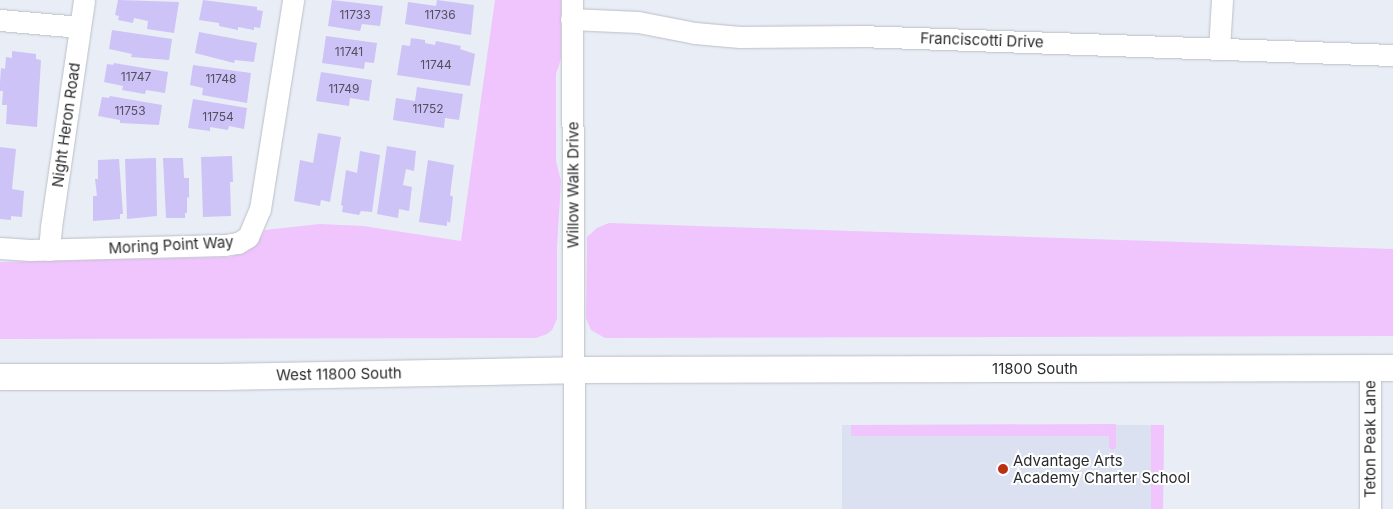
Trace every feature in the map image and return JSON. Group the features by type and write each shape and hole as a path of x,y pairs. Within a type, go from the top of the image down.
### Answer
{"main road":[{"name":"11800 South","path":"677,370 1381,368"},
{"name":"West 11800 South","path":"0,377 677,370"}],"street":[{"name":"Night Heron Road","path":"49,250 84,0"},
{"name":"Moring Point Way","path":"0,248 49,250 225,245 238,243 248,237 260,208 293,0"},
{"path":"1220,49 1222,0"},
{"name":"Franciscotti Drive","path":"572,10 695,33 740,37 859,36 1393,56"},
{"name":"Willow Walk Drive","path":"572,10 574,509"},
{"path":"0,20 80,27"},
{"name":"Teton Peak Lane","path":"1370,509 1381,368"}],"shaded area":[{"path":"495,0 561,0 561,59 556,74 556,161 561,181 557,247 557,319 552,330 547,334 536,338 0,339 0,262 230,257 248,250 257,243 265,230 320,224 363,226 461,241"},
{"path":"609,223 1393,249 1393,336 605,338 591,330 586,318 587,237 597,228"},
{"path":"1116,424 1116,448 1112,450 1109,447 1109,436 851,436 851,425"},
{"name":"Advantage Arts Academy Charter School","path":"842,425 1164,425 1163,509 842,509"},
{"path":"1151,425 1164,425 1163,509 1151,509"}],"building":[{"path":"118,0 179,2 174,33 147,29 148,21 134,18 133,23 118,20 119,16 115,15"},
{"path":"203,0 257,7 257,10 263,11 260,28 254,27 254,30 238,27 238,30 219,26 219,23 199,20"},
{"path":"332,0 383,6 380,26 362,24 360,31 328,26"},
{"path":"437,0 474,5 471,35 405,24 408,2 436,6"},
{"path":"112,30 172,39 169,60 131,57 132,54 109,49"},
{"path":"199,32 257,43 254,62 235,60 234,63 195,53"},
{"path":"326,36 377,43 374,63 365,62 364,69 322,63"},
{"path":"411,38 425,40 425,43 435,45 436,41 461,46 460,49 475,54 470,86 397,75 402,45 410,46"},
{"path":"12,51 36,54 36,59 41,60 37,127 6,124 7,105 2,105 3,91 0,91 1,68 5,69 6,57 12,58"},
{"path":"114,63 168,72 165,93 146,90 145,94 122,90 123,86 104,82 107,64 113,65"},
{"path":"193,65 251,73 247,103 202,95 203,88 190,85"},
{"path":"321,72 372,80 369,101 350,98 349,106 316,101"},
{"path":"417,87 463,94 459,120 445,118 444,128 393,120 396,98 415,101"},
{"path":"110,96 162,105 159,125 120,123 120,120 98,116 102,97 109,98"},
{"path":"193,99 247,108 244,129 229,126 228,130 210,127 210,131 188,128"},
{"path":"318,133 341,137 330,202 321,200 320,206 294,201 300,160 313,163"},
{"path":"387,146 416,151 414,171 406,169 403,185 412,187 409,211 399,209 398,218 377,214"},
{"path":"0,147 16,149 12,189 24,191 22,217 11,216 11,220 0,219"},
{"path":"360,151 380,155 372,212 361,211 359,215 342,212 343,206 341,205 346,170 357,173"},
{"path":"232,156 233,182 230,182 231,216 203,217 201,157"},
{"path":"156,158 157,216 127,219 125,159"},
{"path":"163,158 183,158 184,178 189,178 189,198 187,197 187,213 185,213 185,218 166,218"},
{"path":"119,159 123,214 120,214 120,219 93,221 93,196 97,196 95,179 98,179 98,160"},
{"path":"428,160 454,165 450,195 453,197 450,223 447,221 447,226 419,222"}],"place":[{"name":"Advantage Arts Academy Charter School","path":"1003,469"}]}
